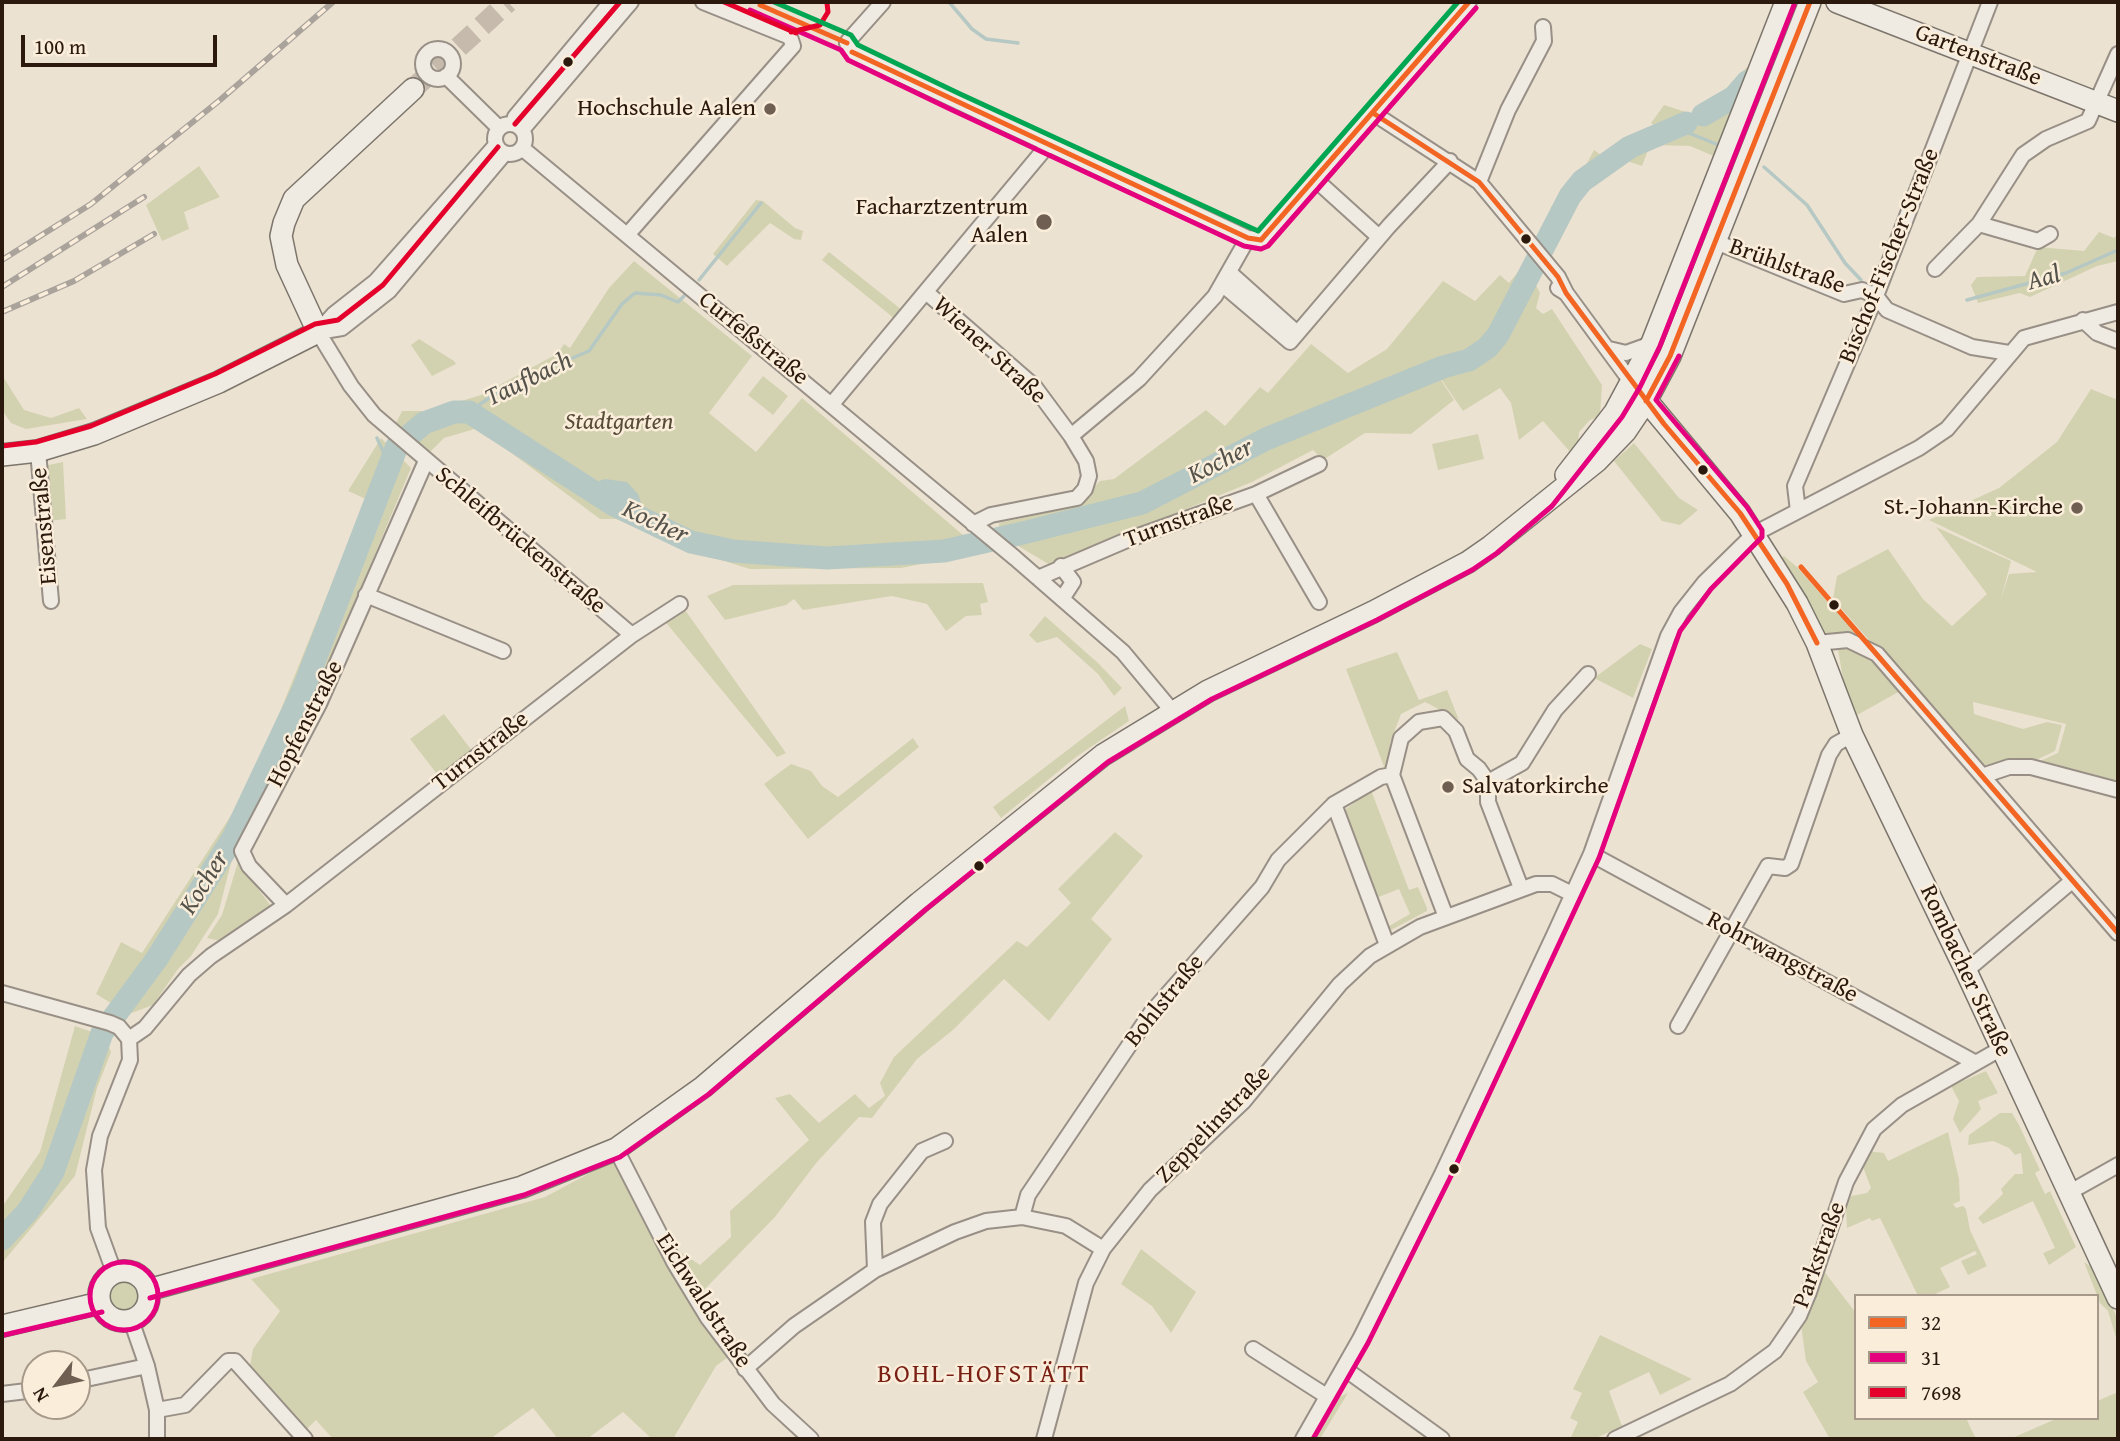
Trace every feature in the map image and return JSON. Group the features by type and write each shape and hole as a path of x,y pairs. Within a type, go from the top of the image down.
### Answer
{"main road":[{"path":"148,1290 522,1186 616,1149 703,1087 1069,779 1208,691 1373,612 1468,562 1611,447 1646,401 1661,340 1786,2"},
{"path":"1545,501 1615,412 1661,340 1716,242 1810,2"},
{"name":"Gartenstraße","path":"1837,2 2108,107"},
{"path":"2,455 38,451 94,434 219,382 318,332 287,265 281,236 284,223 294,199 412,89"},
{"name":"Rombacher Straße","path":"1632,383 1740,513 1787,584 1817,643 1852,735 1966,971 2118,1298"},
{"path":"114,1272 136,1274 148,1290 146,1309 131,1320 120,1321 109,1317 100,1303 100,1287 114,1272"},
{"path":"2,1326 100,1303"}],"street":[{"path":"512,128 515,117 611,2"},
{"path":"500,149 495,136 512,128 631,2"},
{"path":"628,234 789,53 793,41 703,2"},
{"path":"883,2 847,43 852,52 1248,239 1261,240 1469,2"},
{"name":"Bischof-Fischer-Straße","path":"1798,510 1795,486 1876,296 1990,2"},
{"path":"1479,182 1508,110 1544,41 1543,26"},
{"path":"1935,269 1979,224 2023,155 2046,139 2088,121 2108,107 2118,54"},
{"path":"446,76 525,139 522,148 516,152 500,149"},
{"path":"1373,113 1479,182 1544,264 1558,277 1566,293 1632,383"},
{"path":"832,404 1048,145"},
{"name":"Curfeßstraße","path":"522,148 1038,578"},
{"path":"318,332 342,328 389,291 500,149"},
{"path":"1227,279 1297,334 1379,237 1450,161"},
{"path":"1316,180 1379,237"},
{"path":"1979,224 2038,241 2050,234"},
{"path":"1071,436 1139,379 1227,279 1248,239"},
{"name":"Brühlstraße","path":"1716,242 1844,294 1862,290 1876,296 1887,310 1972,347 2009,353"},
{"name":"Wiener Straße","path":"926,292 1016,369 1071,436 1086,461 1089,475 1085,489 1077,498 991,515 978,527"},
{"path":"1303,1439 1345,1369 1442,1174 1591,854 1672,627 1704,583 1755,536 1798,510 1919,448 1947,429 2024,338 2118,312"},
{"path":"2082,320 2096,333 2118,341"},
{"name":"Schleifbrückenstraße","path":"318,332 364,405 394,434 632,635"},
{"path":"1609,349 1626,353 1661,340"},
{"name":"Eisenstraße","path":"38,451 51,601"},
{"name":"Hopfenstraße","path":"286,905 249,866 242,851 319,704 426,461"},
{"name":"Turnstraße","path":"1038,578 1061,566 1255,494 1319,464"},
{"path":"1255,494 1319,602"},
{"path":"1061,566 1073,582 1062,599"},
{"path":"1038,578 1123,652 1173,712"},
{"path":"366,595 503,650"},
{"name":"Turnstraße","path":"286,905 632,635 680,604"},
{"path":"1817,643 1847,640 1877,654 1984,775 2072,881 2116,927"},
{"path":"1488,782 1522,763 1555,710 1588,674"},
{"path":"1446,917 1392,775 1401,738 1406,731 1425,719 1443,718 1455,732 1467,759 1479,768 1488,782 1488,802 1521,888"},
{"path":"1678,1026 1768,866 1785,868 1791,864 1829,755 1836,744 1852,735"},
{"path":"1984,775 2009,767 2031,767 2118,790"},
{"name":"Bohlstraße","path":"1022,1217 1028,1195 1151,1013 1262,887 1278,860 1334,804 1381,776 1392,775"},
{"path":"1334,804 1387,945"},
{"name":"Rohrwangstraße","path":"1591,854 1974,1062"},
{"path":"1966,971 2072,881"},
{"name":"Zeppelinstraße","path":"1044,1439 1086,1283 1103,1250 1150,1190 1242,1102 1340,984 1387,945 1446,917 1521,888 1552,884 1572,894"},
{"path":"2,993 77,1012 124,1033 145,1028 189,975 211,956 286,905"},
{"path":"114,1272 98,1228 94,1170 100,1136 130,1060 124,1033"},
{"name":"Parkstraße","path":"1615,1439 1730,1384 1775,1351 1804,1304 1846,1182 1874,1129 1902,1105 2002,1048"},
{"path":"875,1270 873,1222 880,1204 922,1151 945,1140"},
{"name":"Eichwaldstraße","path":"616,1149 679,1272 746,1369 774,1404 811,1439"},
{"path":"2070,1192 2118,1165"},
{"path":"746,1369 815,1311 875,1270 956,1232 986,1222 1022,1217 1066,1226 1103,1250"},
{"path":"131,1320 148,1366 157,1410 157,1439"},
{"path":"1253,1349 1328,1397"},
{"path":"157,1410 185,1405 228,1361 237,1362 299,1437"},
{"path":"91,1378 148,1366"},
{"path":"1345,1369 1438,1438"},
{"path":"2,1394 21,1392"}],"green space":[{"path":"1747,67 1751,70 1716,157 1690,146 1650,145 1642,166 1624,160 1592,181 1579,194 1556,234 1544,227 1554,213 1551,207 1585,167 1594,150 1605,158 1629,142 1659,129 1651,123 1664,105 1705,118 1713,115 1702,104 1720,95"},
{"path":"199,166 220,197 184,212 189,229 162,241 146,205"},
{"path":"756,200 763,201 795,228 803,231 801,240 794,239 770,223 727,266 713,254"},
{"path":"2099,232 2114,238 2118,234 2118,261 2097,266 2030,297 2020,293 1978,303 1971,285 1977,277 2025,276 2038,247 2084,251"},
{"path":"829,252 902,310 895,319 822,260"},
{"name":"Stadtgarten","path":"634,261 752,356 709,413 756,452 802,398 970,541 973,554 901,568 750,569 689,550 616,519 600,519 478,428 444,438 430,452 395,425 402,411 429,411 481,395 557,354 564,344 570,348 609,288"},
{"path":"1518,272 1531,276 1540,293 1536,308 1543,314 1552,309 1602,385 1600,416 1590,420 1579,432 1578,445 1571,453 1543,421 1519,440 1511,403 1500,388 1463,411 1437,373 1426,378 1437,374 1454,400 1411,434 1365,433 1323,460 1313,450 1252,482 1050,565 1000,535 999,523 1081,505 1081,501 1100,481 1114,479 1206,410 1225,426 1260,387 1268,393 1311,344 1348,373 1387,349 1443,281 1475,301 1500,275 1509,283"},
{"path":"419,339 456,364 432,376 411,345"},
{"path":"2,375 24,410 51,418 79,408 87,419 26,429 11,423 2,410"},
{"path":"763,376 788,396 773,415 748,395"},
{"path":"2091,389 2118,400 2118,783 2038,762 2058,753 2066,724 1973,702 1974,714 2023,729 2047,722 2062,725 2055,751 2030,763 1984,771 1833,599 1837,576 1888,549 1923,599 1952,626 1987,594 1936,527 2011,561 2001,599 2009,574 2037,572 1929,520 1999,488 2057,442"},
{"path":"1478,434 1484,459 1438,470 1432,444"},
{"path":"381,438 411,468 314,700 295,693 270,753 220,850 232,859 218,914 191,956 178,969 153,1005 129,1014 96,994 121,942 142,953 250,786 366,499 348,491"},
{"path":"1634,443 1679,498 1698,510 1680,525 1662,521 1614,461"},
{"path":"63,462 66,519 48,521 44,466"},
{"path":"1784,556 1797,567 1862,641 1819,638 1777,560"},
{"path":"983,583 988,602 980,604 982,615 966,616 946,631 927,604 892,596 803,610 794,599 786,605 725,620 707,596 733,585"},
{"path":"683,607 786,753 777,757 663,619"},
{"path":"1045,616 1122,688 1114,696 1098,674 1057,637 1037,643 1029,635"},
{"path":"1640,644 1652,649 1633,698 1594,678"},
{"path":"1837,644 1864,650 1902,690 1850,719"},
{"path":"1397,652 1419,700 1447,690 1459,720 1425,702 1401,714 1390,743 1391,766 1385,769 1346,669"},
{"path":"1125,706 1129,721 1076,757 1001,818 993,807"},
{"path":"444,714 473,752 440,778 410,739"},
{"path":"913,738 919,747 808,839 764,784 791,764 811,771 822,786 838,797"},
{"path":"1371,790 1409,890 1418,887 1427,908 1427,911 1391,930 1389,926 1410,914 1399,889 1376,898 1345,817 1346,809"},
{"path":"1115,832 1143,856 1091,919 1112,939 1049,1021 1004,979 954,1029 917,1059 872,1118 859,1117 817,1162 775,1217 702,1292 676,1249 700,1265 731,1237 730,1211 809,1140 775,1098 790,1094 819,1123 855,1094 869,1108 885,1096 880,1083 894,1057 1017,941 1027,947 1071,903 1058,889"},
{"path":"238,862 273,909 225,942 207,938 222,915"},
{"path":"75,1026 95,1033 107,1042 111,1052 97,1088 75,1176 2,1263 2,1207 40,1152"},
{"path":"1986,1071 1998,1093 1978,1101 1981,1109 1960,1133 1953,1119 1959,1101 1951,1086"},
{"path":"2000,1113 2012,1113 2019,1125 2040,1170 2035,1173 2045,1194 2050,1191 2076,1247 2049,1265 2043,1253 2055,1248 2033,1201 1983,1224 1978,1218 2003,1194 2001,1189 2015,1174 2023,1174 2021,1153 2015,1155 2009,1148 1993,1141 1968,1145 1969,1135"},
{"path":"1948,1132 1959,1179 1960,1201 1953,1204 1956,1208 1963,1206 1966,1209 1970,1230 1987,1266 1968,1275 1961,1261 1977,1254 1975,1251 1940,1268 1950,1287 1935,1294 1917,1294 1880,1218 1872,1221 1870,1218 1847,1228 1846,1208 1851,1196 1867,1193 1871,1188 1861,1162 1867,1151 1884,1153 1888,1161"},
{"path":"618,1158 731,1355 716,1366 673,1439 652,1439 623,1412 587,1439 558,1439 533,1408 490,1439 333,1439 316,1420 304,1432 249,1371 253,1349 280,1311 251,1279 545,1197"},
{"path":"1141,1249 1196,1292 1171,1333 1152,1306 1121,1284"},
{"path":"2084,1262 2096,1270 2118,1320 2118,1344 2108,1311 2100,1303 2099,1294 2096,1294"},
{"path":"1823,1270 1854,1310 1854,1420 1967,1420 1976,1439 1830,1439 1803,1392 1818,1382 1806,1361 1801,1325"},
{"path":"124,1275 132,1276 138,1281 143,1287 143,1303 138,1309 132,1314 124,1315 116,1314 110,1309 105,1303 104,1295 105,1287 110,1281 116,1276"},
{"path":"1600,1335 1692,1379 1660,1395 1649,1372 1609,1391 1622,1426 1594,1439 1570,1439 1578,1422 1570,1418 1582,1393 1573,1389"},
{"path":"2118,1392 2118,1439 2010,1439 2053,1420 2099,1420 2099,1400"},
{"path":"1348,1393 1320,1439 1310,1439 1337,1398"}],"shaded area":[{"path":"605,479 627,482 638,494 647,520 584,486"}],"waterway":[{"path":"949,2 972,29 986,39 1018,43"},
{"name":"Kocher","path":"1703,115 1734,97 1747,82"},
{"name":"Kocher","path":"2,1239 28,1211 53,1172 102,1033 156,960 233,838 303,690 397,446 424,423 454,412 469,412 614,505 691,542 733,551 827,558 944,551 1027,532 1142,503 1266,439 1443,367 1469,360 1487,348 1498,335 1570,196 1582,181 1630,147 1686,123"},
{"name":"Aal","path":"1674,127 1721,146"},
{"name":"Aal","path":"1764,167 1807,205 1845,263 1861,280"},
{"name":"Taufbach","path":"699,280 761,203"},
{"name":"Aal","path":"1967,300 2066,273 2118,250"},
{"name":"Taufbach","path":"469,412 506,386 589,351 622,304 635,293 661,295 678,302 684,296"},
{"path":"377,438 391,469"}],"tunnel":[{"path":"413,89 508,2"}],"railway":[{"path":"2,260 91,204 220,100 333,2"},
{"path":"2,287 144,197"},
{"path":"2,312 74,281 154,234"}],"transit line":[{"name":"7698","path":"515,124 620,2"},
{"name":"7698","path":"724,2 796,33"},
{"path":"774,2 851,35 858,45 958,93 1258,231 1458,2"},
{"name":"32","path":"852,52 1248,238 1261,240 1469,2"},
{"name":"32","path":"1646,401 1670,356 1810,2"},
{"name":"7698","path":"791,32 820,25 828,12 827,3"},
{"name":"32","path":"760,5 847,43"},
{"name":"31","path":"150,1298 524,1195 620,1157 709,1094 925,910 1108,762 1212,699 1377,620 1472,570 1497,553 1552,506 1622,417 1640,387 1660,346 1794,5"},
{"name":"31","path":"750,10 841,50 848,60 950,109 1244,246 1261,249 1268,246 1476,8"},
{"name":"32","path":"1373,113 1479,182 1558,277 1566,293 1664,424 1740,513 1787,584 1817,643"},
{"name":"7698","path":"2,446 36,442 91,426 215,374 315,324 338,320 383,285 498,147"},
{"name":"31","path":"1313,1439 1368,1343 1450,1178 1599,858 1680,631 1711,589 1762,537 1762,530 1747,507 1656,400 1679,356"},
{"name":"32","path":"1801,567 2118,933"},
{"name":"31","path":"124,1262 137,1265 148,1272 155,1283 158,1296 155,1309 148,1320 137,1327 124,1330 111,1327 100,1320 93,1309 90,1296 93,1283 100,1272 111,1265 124,1262"},
{"name":"31","path":"4,1335 102,1312"}],"place":[{"name":"Hochschule Aalen","path":"770,109"},
{"name":"Facharztzentrum Aalen","path":"1044,222"},
{"name":"St.-Johann-Kirche","path":"2077,508"},
{"name":"Salvatorkirche","path":"1448,787"}],"district":[{"name":"BOHL-HOFSTÄTT","path":"984,1375"}]}
